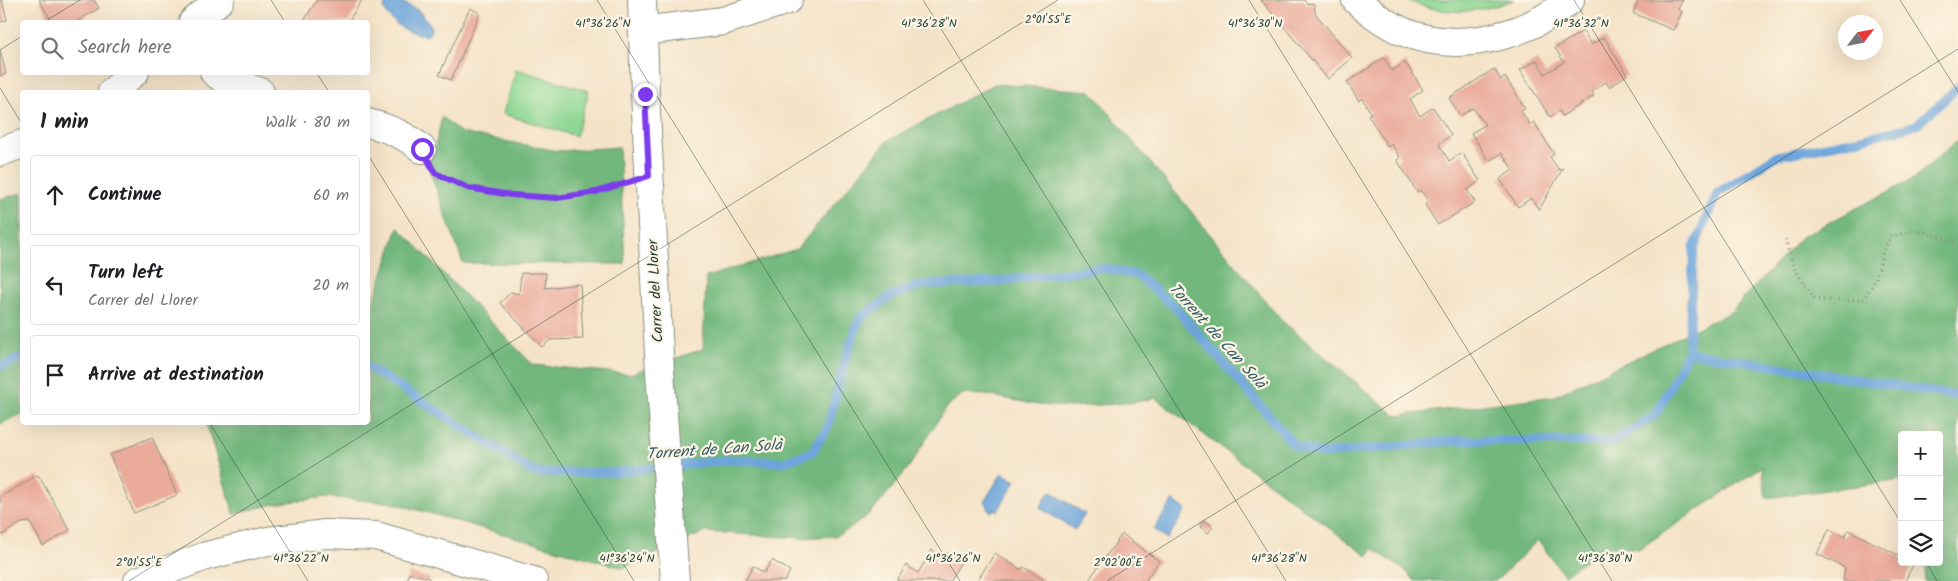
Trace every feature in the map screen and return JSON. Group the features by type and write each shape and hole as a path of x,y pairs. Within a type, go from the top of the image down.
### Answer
{"street":[{"path":"196,20 220,0"},
{"name":"Carrer del Llorer","path":"642,0 649,176 660,372 675,581"},
{"path":"643,31 723,21 788,0"},
{"path":"1356,0 1377,18 1419,37 1461,41 1484,40 1533,25 1554,13 1570,0"},
{"path":"114,90 132,75"},
{"path":"218,75 255,90"},
{"path":"370,124 397,132 412,140 422,149"},
{"path":"0,152 20,145"},
{"path":"138,581 206,556 268,541 326,534 376,536 533,581"}],"path":[{"path":"422,149 435,173 468,188 511,195 557,198 596,192 649,176"},
{"path":"1784,240 1794,268 1814,299 1836,301 1864,299 1876,279 1882,254 1891,236 1917,230 1958,243"}],"green space":[{"path":"1406,0 1514,0 1486,8 1447,11"},
{"path":"516,69 589,91 576,136 503,114"},
{"path":"995,84 1091,91 1281,320 1396,416 1555,396 1731,312 1801,237 1913,179 1958,140 1958,581 1924,581 1927,566 1943,566 1943,431 1898,431 1898,481 1766,498 1762,467 1639,549 1605,546 1564,575 1538,540 1496,581 1415,581 1408,573 1374,549 1367,556 1155,398 1130,403 1071,407 1038,405 987,395 963,394 951,403 941,415 909,467 878,505 848,530 835,536 801,538 705,532 623,568 393,503 325,497 274,504 234,514 207,425 370,425 370,313 398,227 533,365 629,374 703,349 706,277 797,249 887,141"},
{"path":"442,117 461,133 558,151 619,147 625,264 463,263 426,161 435,147"},
{"path":"20,194 20,415 0,424 0,199"}],"water":[{"path":"391,1 402,2 418,10 430,24 431,31 427,35 414,33 396,24 384,9 385,4"},
{"path":"1002,473 1016,481 998,511 995,509 991,512 987,509 987,504 984,502"},
{"path":"1050,491 1085,514 1075,530 1040,508"},
{"path":"1173,500 1186,510 1167,539 1154,529"}],"building":[{"path":"0,0 2,0 7,20 0,22"},
{"path":"39,0 94,0 99,8 79,20 51,20"},
{"path":"317,0 362,0 349,20 304,20"},
{"path":"1261,0 1304,0 1306,3 1314,4 1315,13 1352,58 1328,79"},
{"path":"1639,0 1683,0 1678,9 1682,12 1673,30 1633,13"},
{"path":"470,8 480,13 451,80 439,75"},
{"path":"1583,31 1591,45 1604,37 1627,75 1609,87 1606,82 1592,91 1594,96 1562,116 1560,111 1550,117 1520,70 1537,60 1545,74 1564,62 1555,48"},
{"path":"0,50 6,74 0,76"},
{"path":"1384,58 1392,71 1405,62 1423,90 1410,99 1420,116 1433,107 1451,135 1439,144 1449,161 1462,153 1480,181 1467,190 1475,202 1438,225 1425,205 1428,203 1425,196 1420,190 1417,192 1397,160 1400,158 1396,151 1391,144 1388,147 1368,115 1371,113 1362,98 1359,101 1347,82"},
{"path":"1494,69 1501,80 1505,77 1525,109 1521,111 1530,125 1534,122 1554,154 1550,157 1559,170 1563,168 1539,210 1531,198 1518,207 1500,179 1513,170 1502,153 1489,161 1471,133 1485,125 1473,108 1460,116 1449,98"},
{"path":"521,273 546,273 545,288 580,284 583,339 550,340 542,347 500,303 511,292 519,294"},
{"path":"152,437 177,495 134,513 110,455"},
{"path":"38,475 70,530 43,546 30,522 21,523 2,535 0,532 0,497"},
{"path":"1205,520 1213,527 1208,533 1200,527"},
{"path":"1829,529 1845,537 1848,530 1898,555 1898,566 1912,566 1905,581 1843,581 1845,568 1817,554"},
{"path":"1122,534 1159,561 1145,581 1088,581"},
{"path":"932,550 944,558 947,553 961,562 949,581 897,581 906,565 918,573"},
{"path":"995,553 1021,570 1023,567 1043,579 1042,581 977,581"},
{"path":"772,560 790,571 785,581 745,581 753,566 764,573"},
{"path":"409,573 429,578 429,581 407,581"}],"waterway":[{"name":"Torrent de Can Solà","path":"370,368 535,473 614,472 730,460 784,462 812,452 827,429 847,353 860,318 891,296 920,285 992,282 1103,268 1137,275 1175,307 1295,446 1322,454 1461,440 1613,442 1656,414 1688,352 1694,248 1717,193 1777,156 1917,125 1958,87"},
{"path":"1688,352 1958,396"},
{"name":"Torrent de Can Solà","path":"0,367 20,358"}],"route":[{"path":"422,149 435,173 468,188 511,195 557,198 596,192 649,176 645,94"}]}
